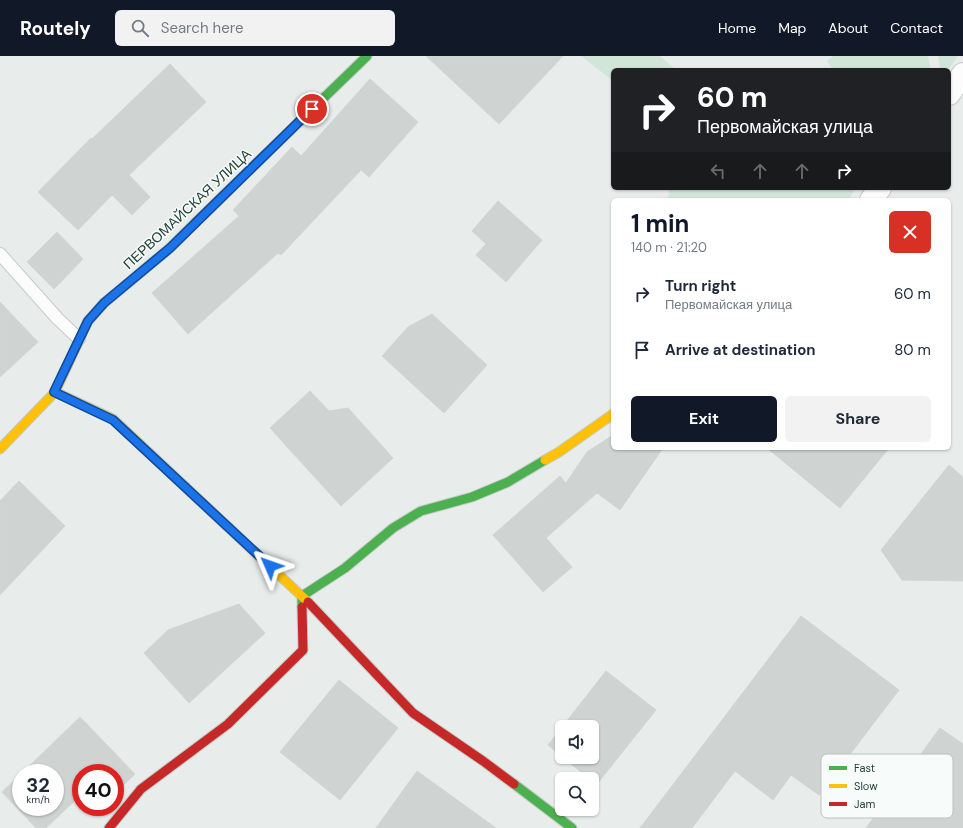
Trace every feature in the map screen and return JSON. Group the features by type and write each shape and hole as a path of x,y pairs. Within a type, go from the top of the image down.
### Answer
{"street":[{"name":"ПЕРВОМАЙСКАЯ УЛИЦА","path":"0,449 54,392 88,321 104,303 170,248 367,56"},
{"path":"951,91 963,74"},
{"path":"54,392 113,420 302,596 413,712 483,761 572,828"},
{"path":"302,596 346,568 393,528 421,511 472,497 508,482 559,452 611,415"},
{"path":"109,828 141,789 228,724 303,650 302,596"}],"lane":[{"path":"0,254 57,318 80,340"}],"green space":[{"path":"581,56 660,56 674,68 611,68 611,79"},
{"path":"833,56 928,56 931,68 832,68 827,61"},
{"path":"938,56 958,56 949,68 940,68"},
{"path":"669,190 855,190 850,198 668,198"}],"building":[{"path":"426,56 563,56 499,124"},
{"path":"170,64 206,102 129,175 150,197 132,215 112,195 78,230 38,192 91,138 92,139"},
{"path":"370,79 418,122 369,177 361,170 281,255 278,253 188,334 152,293 239,216 233,210 292,147 301,156"},
{"path":"498,201 542,240 506,282 476,255 486,244 472,231"},
{"path":"57,232 83,259 54,289 27,262"},
{"path":"0,302 38,342 0,377"},
{"path":"432,314 487,365 444,413 382,356 408,327"},
{"path":"310,391 329,411 348,408 393,458 341,506 270,428"},
{"path":"611,436 611,450 662,450 620,510 597,493 546,538 572,567 543,592 493,535 560,476 566,483 587,452"},
{"path":"769,450 887,450 840,508"},
{"path":"949,465 963,477 963,581 902,580 881,550"},
{"path":"19,481 65,526 0,595 0,501"},
{"path":"239,604 265,633 189,703 144,653 168,630"},
{"path":"801,616 899,690 850,754 821,754 821,792 819,795 791,775 773,800 735,771 692,828 640,828"},
{"path":"606,671 656,710 599,781 599,772 581,772 571,764 599,764 599,720 568,720"},
{"path":"339,680 398,728 340,800 280,752"},
{"path":"80,717 135,774 124,784 124,764 72,764 72,803 64,811 64,764 31,764"},
{"path":"940,728 963,744 963,828 866,828 873,818 953,818 953,754 921,754"},
{"path":"555,736 555,751 548,745"},
{"path":"417,771 496,828 376,828"},
{"path":"12,783 12,803 2,792"},
{"path":"25,816 59,816 46,828 36,828"}],"traffic: fast":[{"path":"306,115 367,56"},
{"path":"302,607 302,596 345,568 393,528 421,511 472,497 508,482 545,460"},
{"path":"514,784 572,828"}],"traffic: slow":[{"path":"0,449 55,392 88,321 104,303 170,248 196,222"},
{"path":"55,392 113,419 308,602"},
{"path":"545,460 559,452 611,415"}],"traffic: jam":[{"path":"196,222 306,115"},
{"path":"308,602 413,713 514,784"},
{"path":"109,828 141,789 228,724 303,650 302,607"}],"route":[{"path":"270,566 113,420 54,392 88,321 104,303 170,248 312,109"}]}
